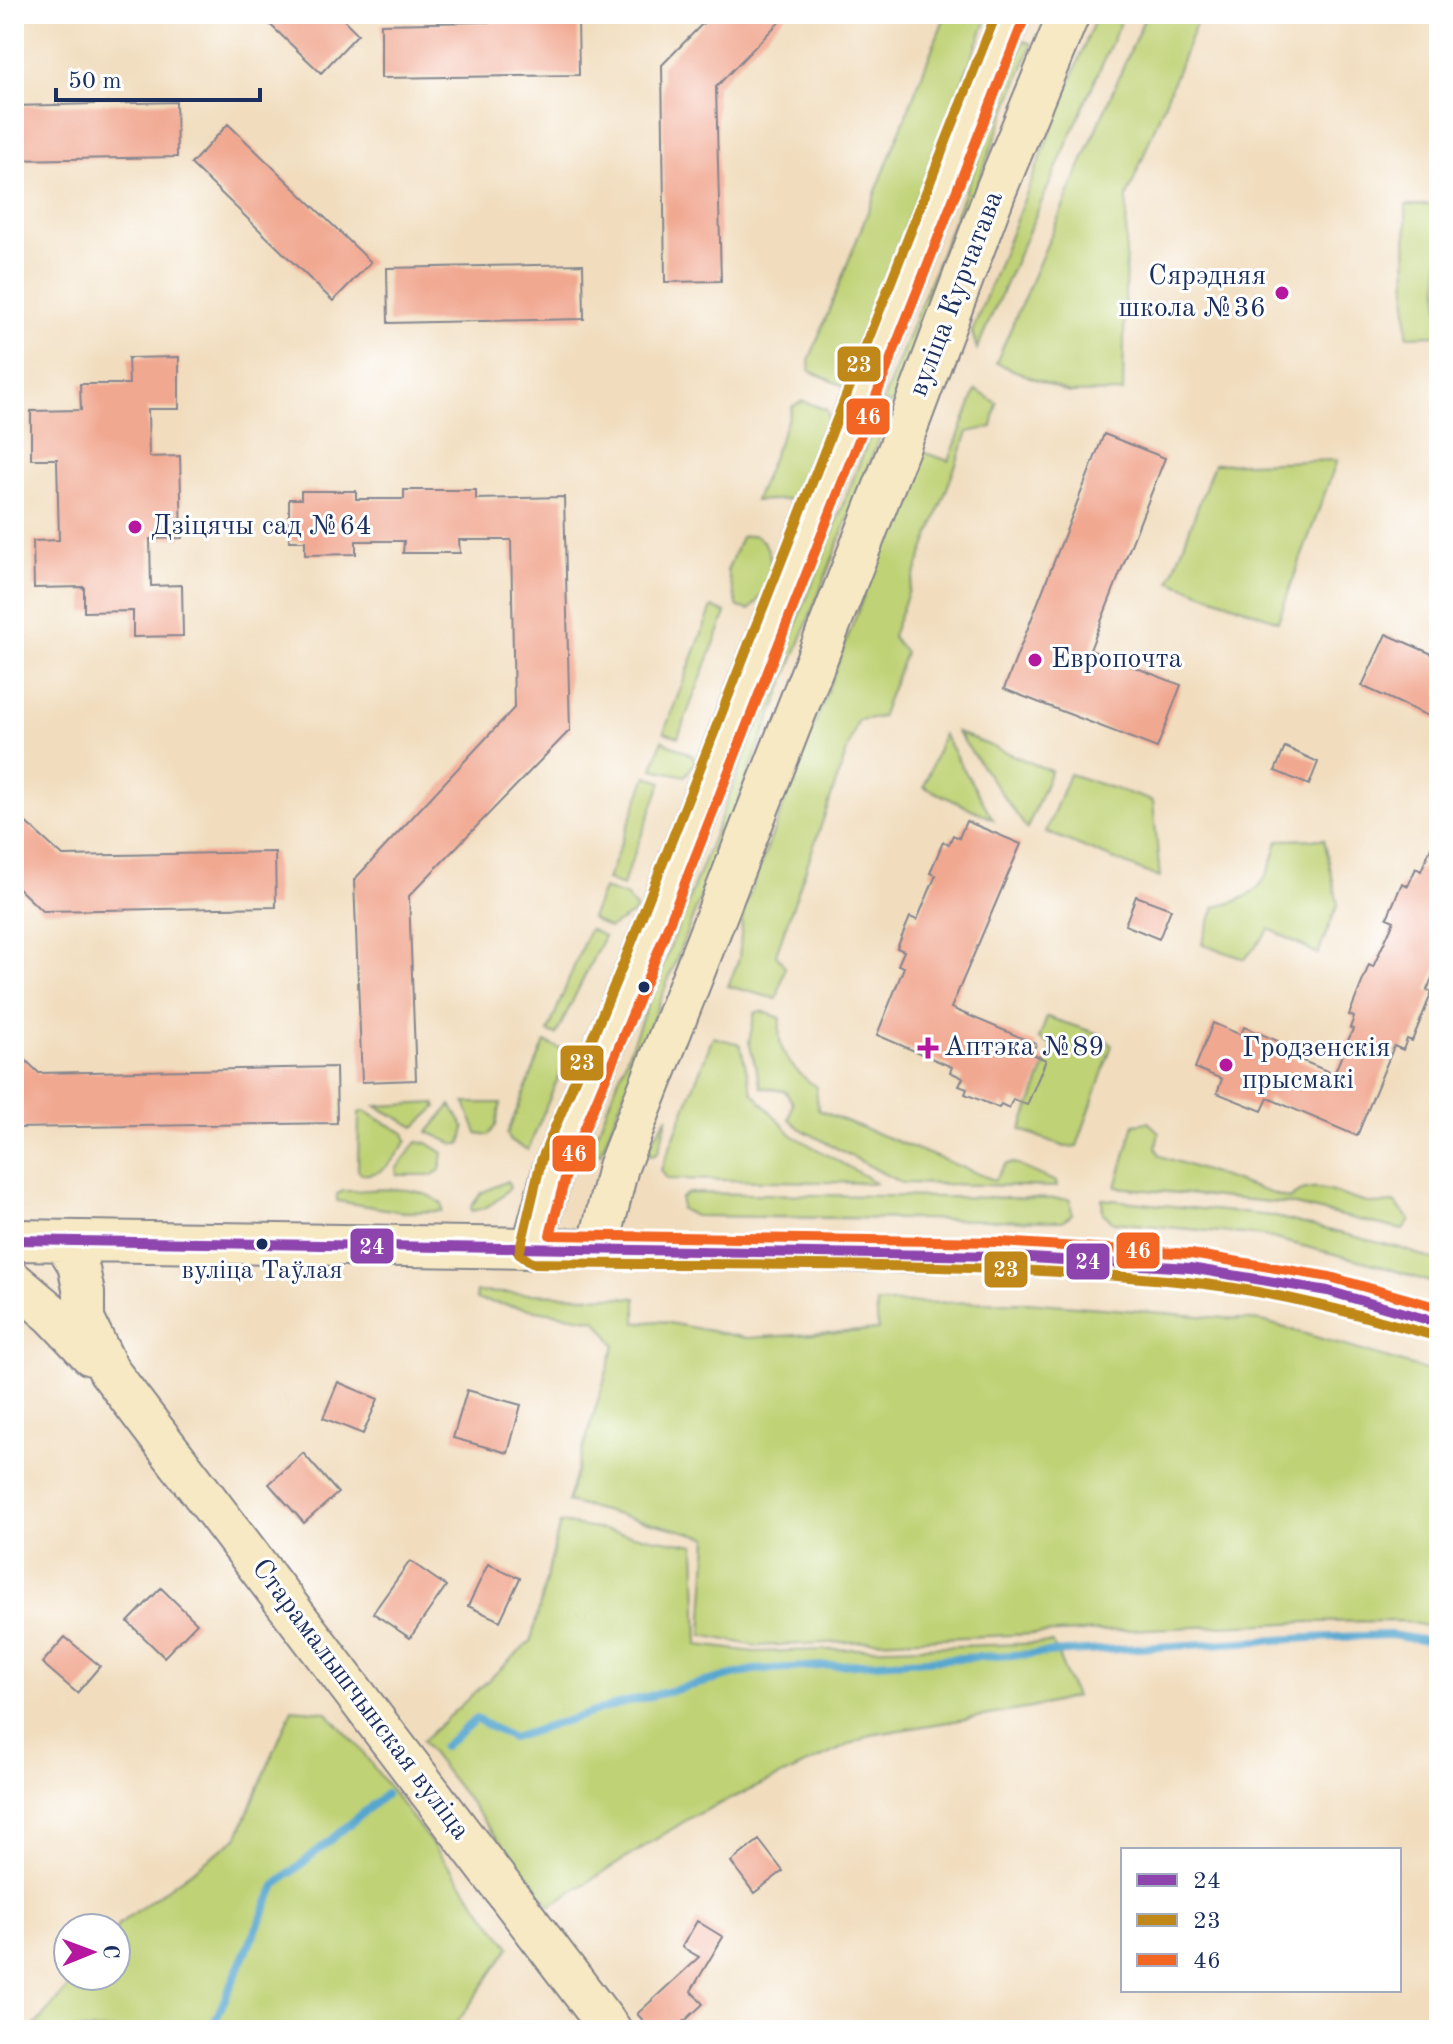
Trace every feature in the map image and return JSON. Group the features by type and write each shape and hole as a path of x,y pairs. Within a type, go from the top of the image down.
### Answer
{"main road":[{"name":"вуліца Курчатава","path":"532,1249 554,1166 649,938 1011,14"},
{"path":"1020,14 1065,23"},
{"name":"вуліца Курчатава","path":"598,1249 618,1167 918,399 996,190 1065,23"},
{"path":"14,1240 598,1249"},
{"name":"Старамалышчынская вуліца","path":"64,1241 78,1264 69,1304 84,1320 109,1371 611,2030"},
{"path":"14,1282 69,1304 98,1276 115,1266 179,1243"}],"street":[{"path":"598,1249 1000,1256 1190,1268 1328,1291 1439,1323"}],"green space":[{"path":"946,14 989,14 843,386 810,371 809,361"},
{"path":"1097,14 1124,14 977,349 972,332"},
{"path":"1146,14 1200,14 1127,197 1123,392 1069,393 996,363"},
{"path":"1024,41 1032,44 892,404 883,401"},
{"path":"1406,205 1439,205 1439,335 1407,336"},
{"path":"976,390 997,403 992,427 968,432 892,636 905,653 881,717 858,720 776,954 785,967 777,999 728,986 739,959 743,911 919,451 949,461"},
{"path":"803,401 827,410 829,420 799,499 755,501 793,406"},
{"path":"873,428 882,431 601,1153 589,1154"},
{"path":"1337,460 1278,621 1170,581 1214,464"},
{"path":"754,535 768,550 770,572 762,594 749,610 738,607 727,571 741,537"},
{"path":"712,607 726,613 678,737 664,732"},
{"path":"957,732 1051,771 1027,829"},
{"path":"943,734 993,819 924,787"},
{"path":"662,740 693,756 695,763 685,776 653,769"},
{"path":"1069,774 1153,801 1160,878 1046,832"},
{"path":"647,776 662,782 622,886 607,880"},
{"path":"1324,839 1338,904 1318,954 1270,929 1245,959 1202,944 1215,907 1242,898 1260,886 1278,840"},
{"path":"603,889 626,896 636,908 634,913 609,928 591,918"},
{"path":"589,929 604,936 556,1035 548,1032"},
{"path":"761,1011 781,1018 782,1049 792,1066 816,1087 818,1110 994,1180 1006,1164 1013,1163 1056,1182 1057,1187 901,1183 799,1128 789,1119 793,1103 785,1091 761,1087 749,1042 755,1013"},
{"path":"1047,1017 1099,1034 1112,1045 1077,1146 1065,1147 1021,1130 1053,1046 1039,1039"},
{"path":"713,1037 740,1044 752,1092 792,1135 877,1183 667,1179 661,1170"},
{"path":"545,1042 561,1049 566,1059 528,1150 511,1142 507,1134"},
{"path":"435,1103 437,1107 415,1127 376,1106"},
{"path":"465,1103 501,1103 496,1125 489,1135 477,1133"},
{"path":"451,1105 465,1128 461,1144 428,1132"},
{"path":"364,1111 404,1133 407,1141 388,1165 370,1174 362,1174 358,1170 359,1113"},
{"path":"668,1116 658,1152 651,1156 648,1147"},
{"path":"1148,1122 1159,1132 1156,1148 1160,1156 1289,1199 1298,1192 1318,1189 1372,1204 1395,1203 1410,1220 1403,1230 1290,1204 1116,1187 1134,1124"},
{"path":"417,1142 427,1143 443,1153 440,1170 433,1175 397,1175 396,1169"},
{"path":"507,1181 510,1187 497,1200 472,1211 471,1207 481,1193"},
{"path":"408,1190 432,1197 442,1204 442,1211 403,1212 337,1201 337,1194 343,1191"},
{"path":"688,1193 1070,1199 1072,1214 1062,1221 694,1216 681,1209 681,1198"},
{"path":"1102,1199 1272,1216 1400,1248 1439,1262 1439,1285 1378,1265 1263,1236 1113,1222 1103,1213"},
{"path":"477,1292 636,1298 636,1323 659,1321 747,1338 878,1330 876,1303 1027,1302 1262,1321 1439,1374 1439,1629 1403,1621 1309,1622 757,1646 702,1635 708,1537 567,1502 615,1345 596,1320 476,1300"},
{"path":"560,1523 695,1545 698,1645 755,1652 1053,1643 1075,1697 1031,1708 871,1735 693,1816 550,1906 422,1741 531,1641"},
{"path":"292,1709 326,1712 357,1745 510,1947 452,2030 31,2030 64,1992 132,1992 132,1915 237,1838"}],"building":[{"path":"259,14 338,14 358,34 321,73"},
{"path":"712,14 787,14 716,87 721,281 665,282 662,65"},
{"path":"578,20 579,75 381,78 381,24"},
{"path":"176,102 177,157 14,160 14,106"},
{"path":"228,124 371,262 333,301 191,164"},
{"path":"583,264 584,319 388,323 387,268"},
{"name":"Дзіцячы сад №64","path":"179,357 179,409 148,409 149,457 180,456 182,538 150,539 151,586 182,585 183,636 133,637 133,611 84,612 84,587 34,588 33,541 59,540 57,459 31,459 31,411 81,410 80,384 129,384 128,358"},
{"path":"1104,434 1165,458 1090,650 1181,685 1157,748 1004,689"},
{"path":"404,490 476,490 476,499 564,497 570,730 409,896 416,1080 362,1082 354,880 514,708 511,540 459,540 460,553 403,553 404,541 356,541 356,554 305,555 305,541 289,541 289,499 301,499 301,491 356,491 356,499 404,499"},
{"path":"1386,634 1439,657 1439,721 1362,686"},
{"path":"1285,747 1318,762 1309,785 1275,771"},
{"path":"14,812 63,856 275,852 276,907 42,911 14,884"},
{"path":"966,821 1021,844 951,1008 1036,1044 1032,1054 1046,1060 1027,1105 1013,1099 1009,1108 1001,1104 999,1108 965,1094 967,1089 959,1086 963,1078 950,1072 952,1067 877,1035 904,967 898,965 904,951 897,948 910,917 917,920 936,875 930,873 943,842 949,844 953,835 959,838"},
{"path":"1439,828 1439,962 1427,990 1432,992 1412,1041 1407,1039 1403,1050 1394,1046 1357,1136 1268,1098 1262,1111 1217,1093 1222,1079 1195,1068 1213,1023 1241,1035 1244,1027 1290,1046 1286,1054 1334,1074 1353,1029 1350,1028 1354,1017 1349,1015 1369,965 1373,967 1394,921 1387,918 1402,883 1408,886 1416,868 1421,871"},
{"path":"1136,896 1171,909 1159,939 1125,925"},
{"path":"14,1049 39,1073 336,1067 337,1123 14,1128"},
{"path":"338,1382 378,1399 363,1434 323,1418"},
{"path":"467,1390 521,1405 508,1453 453,1438"},
{"path":"303,1453 338,1493 304,1523 269,1484"},
{"path":"410,1561 446,1586 410,1638 373,1613"},
{"path":"488,1564 520,1578 500,1621 468,1606"},
{"path":"161,1588 197,1623 164,1657 128,1622"},
{"path":"65,1637 100,1666 77,1693 42,1663"},
{"path":"759,1840 783,1871 754,1893 731,1862"},
{"path":"697,1921 723,1937 691,1991 703,2004 675,2030 652,2030 637,2014 699,1957 682,1947"}],"waterway":[{"path":"443,1747 476,1719 512,1738 619,1704 753,1670 1310,1638 1391,1635 1439,1643"},
{"path":"211,2030 276,1885 386,1794"}],"transit line":[{"name":"23","path":"996,14 624,962 541,1161 519,1254 532,1263 942,1267 1187,1282 1281,1297 1435,1336"},
{"name":"46","path":"1024,19 650,972 567,1171 550,1235 1000,1242 1191,1254 1330,1277 1439,1308"},
{"name":"24","path":"14,1240 1000,1256 1190,1268 1328,1291 1439,1323"}],"place":[{"name":"Сярэдняя школа №36","path":"1282,293"},
{"name":"Дзіцячы сад №64","path":"135,527"},
{"name":"Европочта","path":"1035,660"},
{"name":"Аптэка №89","path":"928,1048"},
{"name":"Гродзенскія прысмакі","path":"1226,1065"},
{"name":"вуліца Таўлая","path":"262,1244"}]}
